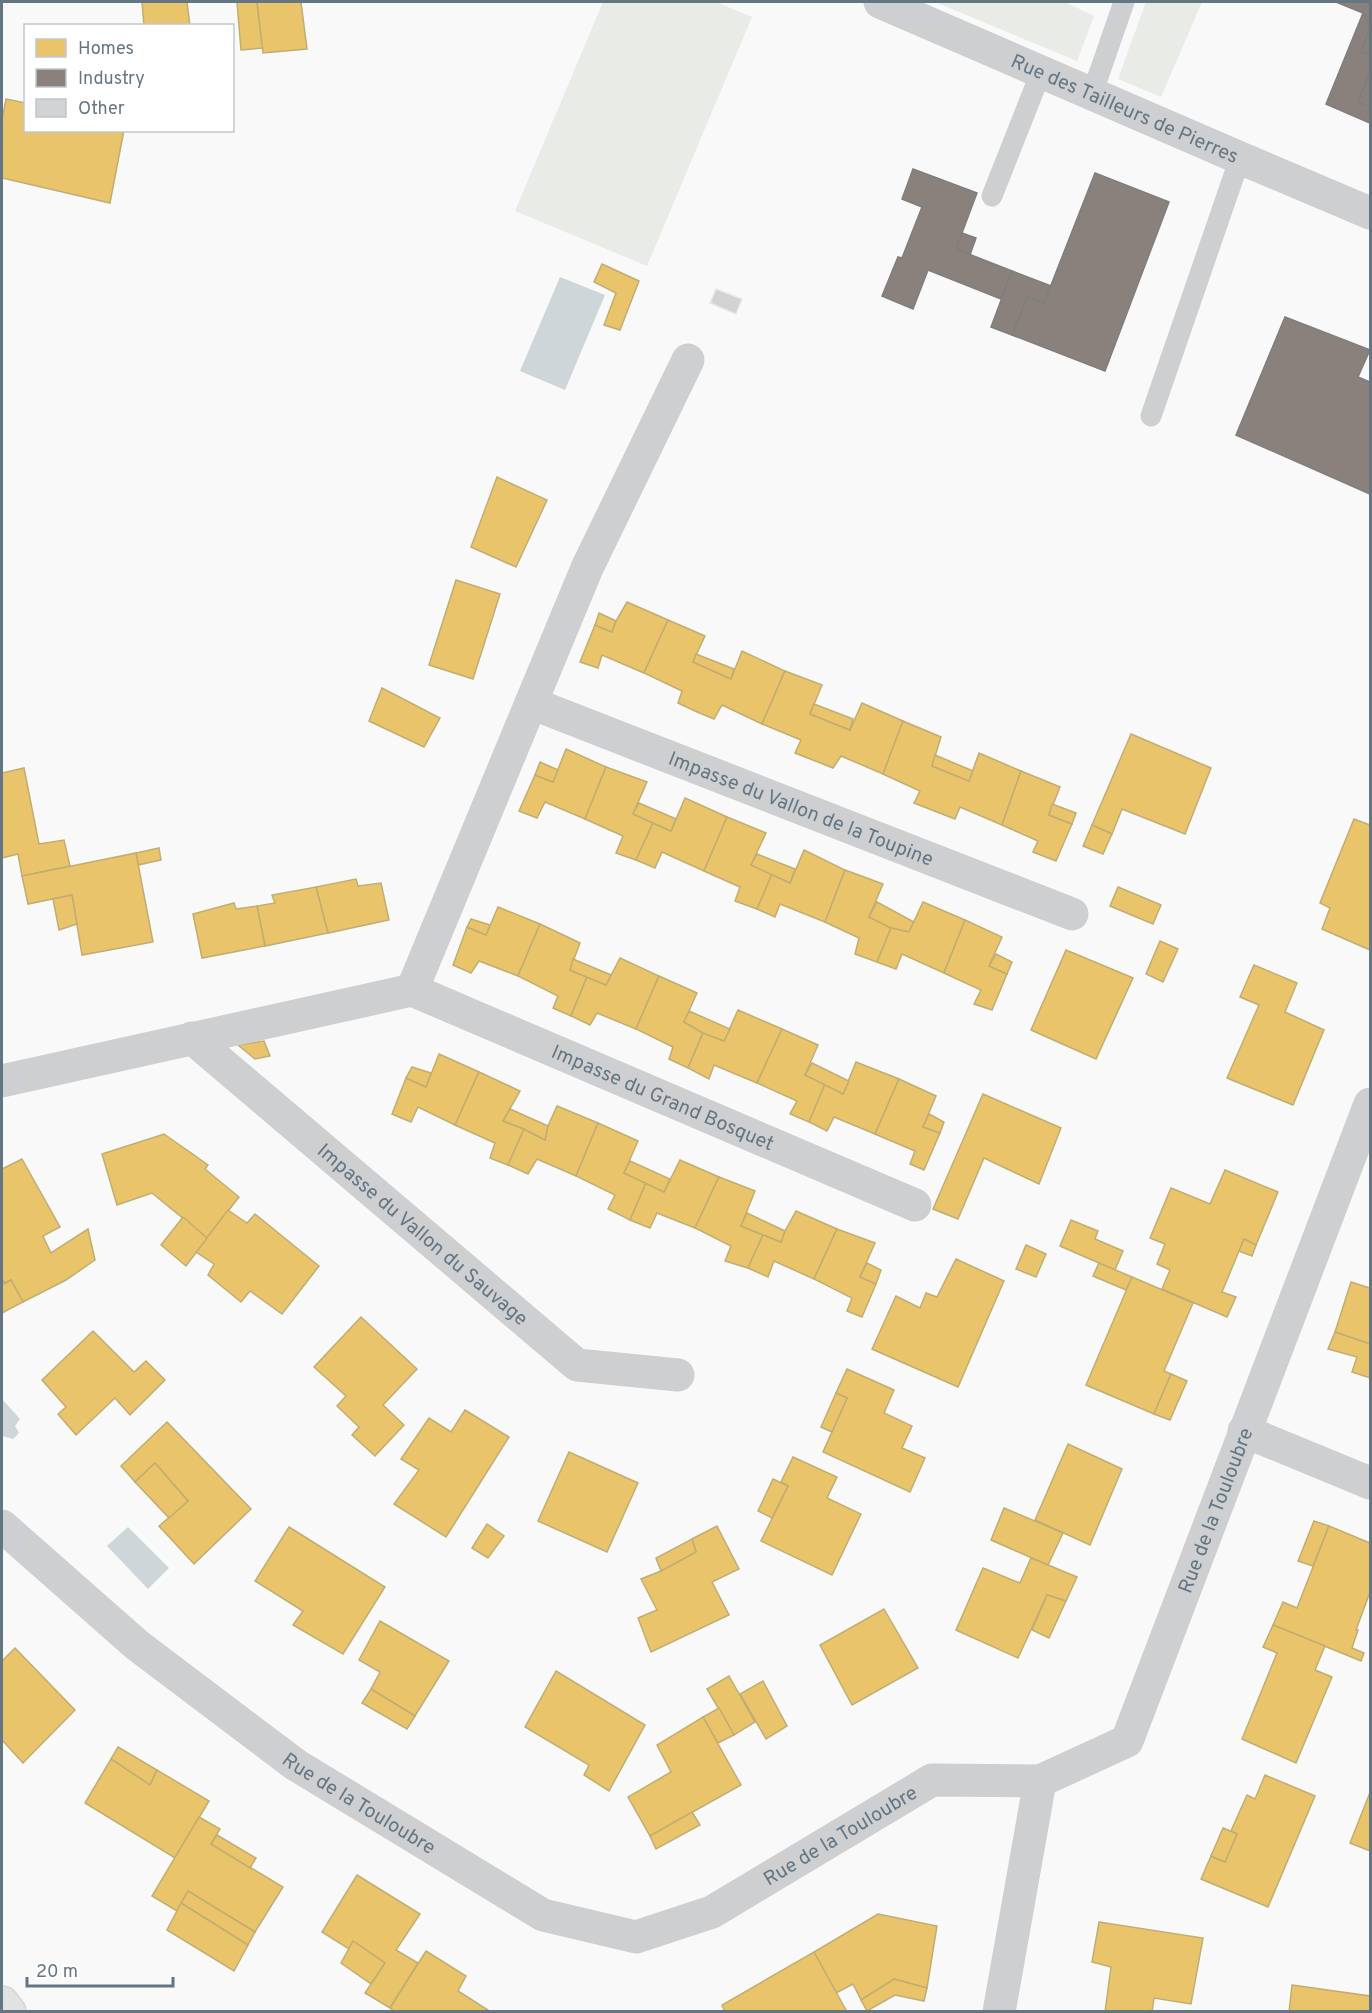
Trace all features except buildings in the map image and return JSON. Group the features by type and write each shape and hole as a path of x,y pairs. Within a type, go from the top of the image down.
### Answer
{"street":[{"name":"Rue des Tailleurs de Pierres","path":"880,2 1371,213"},
{"path":"2,1081 412,990 587,568 687,360"},
{"name":"Impasse du Vallon de la Toupine","path":"531,703 1072,914"},
{"name":"Impasse du Grand Bosquet","path":"412,990 915,1205"},
{"name":"Impasse du Vallon du Sauvage","path":"192,1038 577,1365 678,1375"},
{"name":"Rue de la Touloubre","path":"2,1526 137,1645 296,1765 543,1915 636,1937 712,1912 932,1779 1040,1781 1126,1741 1371,1104"},
{"path":"1244,1431 1371,1483"},
{"path":"999,2012 1040,1781"},
{"path":"2,2003 9,2012"}],"lane":[{"path":"1092,94 1124,2"},
{"path":"992,196 1041,72"},
{"path":"1150,416 1240,158"}],"shaded area":[{"path":"603,2 716,2 752,17 647,266 515,211"},
{"path":"935,2 1065,2 1094,16 1077,61"},
{"path":"1146,2 1202,2 1161,97 1118,79"},
{"path":"560,277 605,295 565,390 520,371"},
{"path":"2,1399 20,1419 15,1426 19,1433 13,1439 2,1436"},
{"path":"128,1527 169,1568 148,1589 107,1546"}]}
